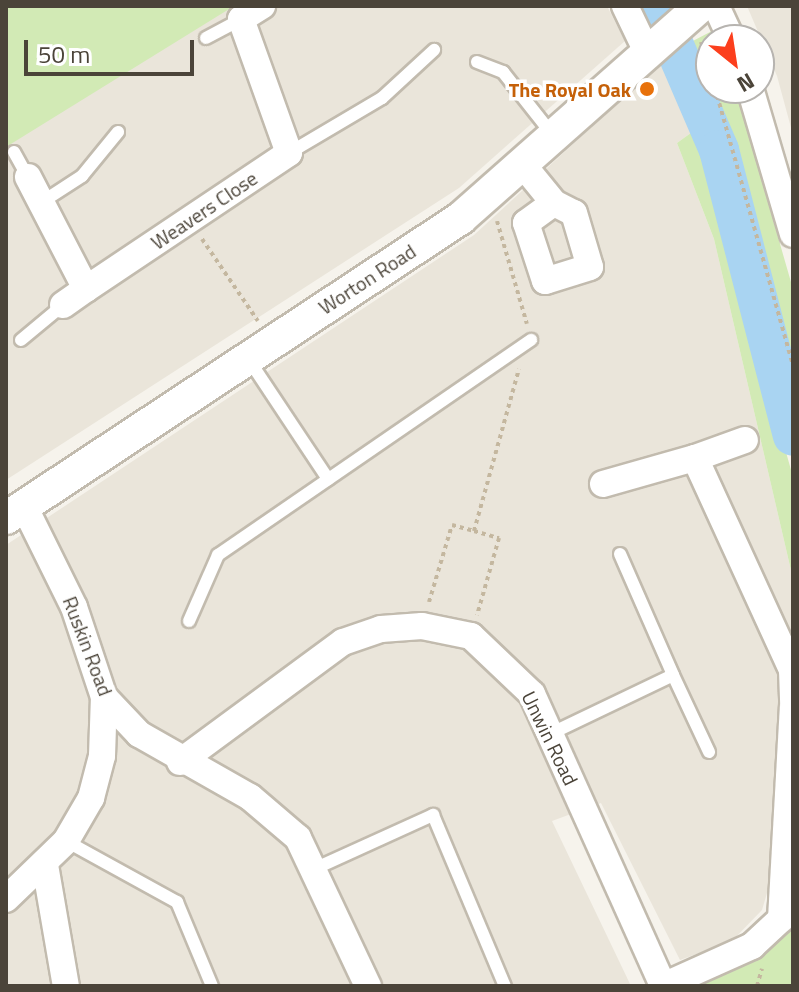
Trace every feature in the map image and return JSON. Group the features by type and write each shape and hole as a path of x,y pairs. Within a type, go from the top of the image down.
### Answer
{"street":[{"path":"625,6 653,47"},
{"path":"702,9 717,24"},
{"name":"Worton Road","path":"16,513 483,200 653,47 702,9"},
{"path":"252,12 289,153"},
{"path":"755,104 793,234"},
{"name":"Weavers Close","path":"63,305 289,153"},
{"path":"523,165 554,203"},
{"path":"28,177 86,289"},
{"path":"603,484 745,440"},
{"path":"663,986 752,946 781,919 793,704 792,670 695,458"},
{"name":"Ruskin Road","path":"16,513 74,607 104,697 180,762 276,815 314,869 368,986"},
{"path":"180,762 343,642 381,629 422,626 471,636"},
{"name":"Unwin Road","path":"471,636 532,694 663,986"},
{"path":"6,899 45,865 66,841 91,798 102,756 104,697"},
{"path":"45,865 66,986"}],"lane":[{"path":"206,38 252,12"},
{"path":"289,153 382,98 434,50"},
{"path":"477,62 503,72 554,137"},
{"path":"42,202 82,176 118,132"},
{"path":"14,152 28,177"},
{"path":"21,340 63,305"},
{"path":"189,621 218,555 531,340"},
{"path":"260,350 328,479"},
{"path":"620,554 709,752"},
{"path":"550,734 673,675"},
{"path":"314,869 433,815 505,986"},
{"path":"66,841 177,902 212,986"}],"path":[{"path":"720,104 793,365"},
{"path":"474,531 520,366 535,353 496,216 483,200"},
{"path":"189,221 260,350"},
{"path":"422,626 452,525 499,538 471,636"}],"shaded area":[{"path":"163,6 607,6 625,41 459,188 6,480 6,95"},
{"path":"747,6 793,6 793,135 775,71 775,24 755,24"},
{"path":"668,57 695,130 677,143 714,239 793,579 793,891 767,893 762,910 732,941 680,960 601,803 552,821 631,986 6,986 6,545 474,235"}],"green space":[{"path":"6,6 234,6 6,147"},
{"path":"695,40 695,60 689,43"},
{"path":"710,104 740,104 793,289 793,404 731,165"},
{"path":"695,130 793,477 793,579 714,239 677,143"},
{"path":"793,911 793,986 692,986"}],"waterway":[{"path":"657,6 719,150 793,436"}],"place":[{"name":"The Royal Oak","path":"647,89"}]}
